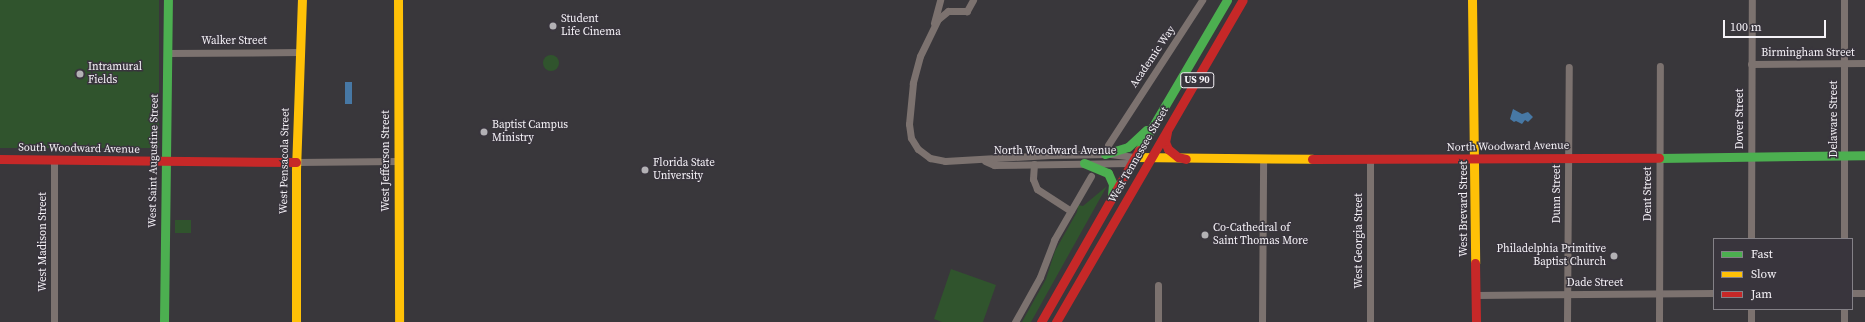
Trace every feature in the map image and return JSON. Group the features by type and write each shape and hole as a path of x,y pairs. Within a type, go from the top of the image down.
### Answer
{"street":[{"name":"West Saint Augustine Street","path":"164,322 168,162 168,0"},
{"name":"West Pensacola Street","path":"296,322 296,162 302,0"},
{"name":"West Jefferson Street","path":"398,0 399,322"},
{"name":"North Woodward Avenue","path":"940,0 933,27 918,61 913,83 909,120 911,138 920,151 934,160 985,161 996,158 1107,150 1133,160"},
{"name":"North Woodward Avenue","path":"933,27 948,11 967,11 973,0"},
{"name":"Academic Way","path":"1107,150 1202,0"},
{"name":"West Tennessee Street","path":"1041,322 1111,197 1227,0"},
{"name":"West Tennessee Street","path":"1056,322 1243,0"},
{"name":"West Brevard Street","path":"1472,0 1476,160 1476,322"},
{"name":"Dover Street","path":"1751,238 1752,0"},
{"name":"Delaware Street","path":"1844,0 1844,238"},
{"name":"Walker Street","path":"168,53 300,52"},
{"name":"Birmingham Street","path":"1751,64 1865,64"},
{"name":"Dent Street","path":"1659,322 1660,66"},
{"name":"Dunn Street","path":"1567,322 1569,67"},
{"path":"1107,150 1130,146 1158,117"},
{"path":"1168,128 1166,145 1174,155 1186,159"},
{"name":"North Woodward Avenue","path":"985,161 994,165 1084,163 1150,159 1476,160 1660,156 1865,155"},
{"name":"South Woodward Avenue","path":"0,160 398,162"},
{"path":"1262,322 1263,160"},
{"name":"West Georgia Street","path":"1370,160 1370,322"},
{"name":"West Madison Street","path":"54,161 54,322"},
{"path":"1084,163 1101,169 1109,175 1113,184 1111,197"},
{"path":"1034,164 1033,179 1037,189 1071,211"},
{"path":"1015,322 1040,277 1048,251 1091,176"},
{"path":"1158,285 1158,322"},
{"name":"Dade Street","path":"1476,295 1713,293"},
{"path":"1853,293 1865,293"},
{"path":"1751,310 1751,322"},
{"path":"1844,310 1844,322"}],"green space":[{"name":"Intramural Fields","path":"0,0 159,0 159,148 0,148"},
{"path":"551,55 558,60 559,63 554,70 551,71 544,66 543,63 548,56"},
{"path":"1107,186 1031,322 1022,322 1046,279 1055,251 1077,212 1078,205 1083,206"},
{"path":"175,220 191,220 191,233 175,233"},
{"path":"951,269 996,285 983,322 942,322 934,319"}],"water":[{"path":"345,82 352,82 352,104 345,104"},
{"path":"1513,109 1522,114 1528,112 1533,117 1528,122 1525,120 1522,124 1516,121 1514,122 1510,119"}],"traffic: fast":[{"path":"164,322 168,0"},
{"path":"1139,150 1227,0"},
{"path":"1105,154 1128,147 1146,130"},
{"path":"1659,158 1865,155"},
{"path":"1084,163 1108,173 1113,184 1112,195"}],"traffic: slow":[{"path":"296,322 296,170 302,0"},
{"path":"398,0 399,322"},
{"path":"1472,0 1475,263"},
{"path":"1135,157 1312,159"}],"traffic: jam":[{"path":"1056,322 1243,0"},
{"path":"1167,132 1165,142 1168,149 1178,157 1186,159"},
{"path":"1041,322 1139,150"},
{"path":"1312,159 1659,158"},
{"path":"0,159 296,162"},
{"path":"1475,263 1476,322"}],"place":[{"name":"Student Life Cinema","path":"553,26"},
{"name":"Intramural Fields","path":"80,74"},
{"name":"Baptist Campus Ministry","path":"484,132"},
{"name":"Florida State University","path":"645,170"},
{"name":"Co-Cathedral of Saint Thomas More","path":"1205,235"},
{"name":"Philadelphia Primitive Baptist Church","path":"1614,256"}]}
